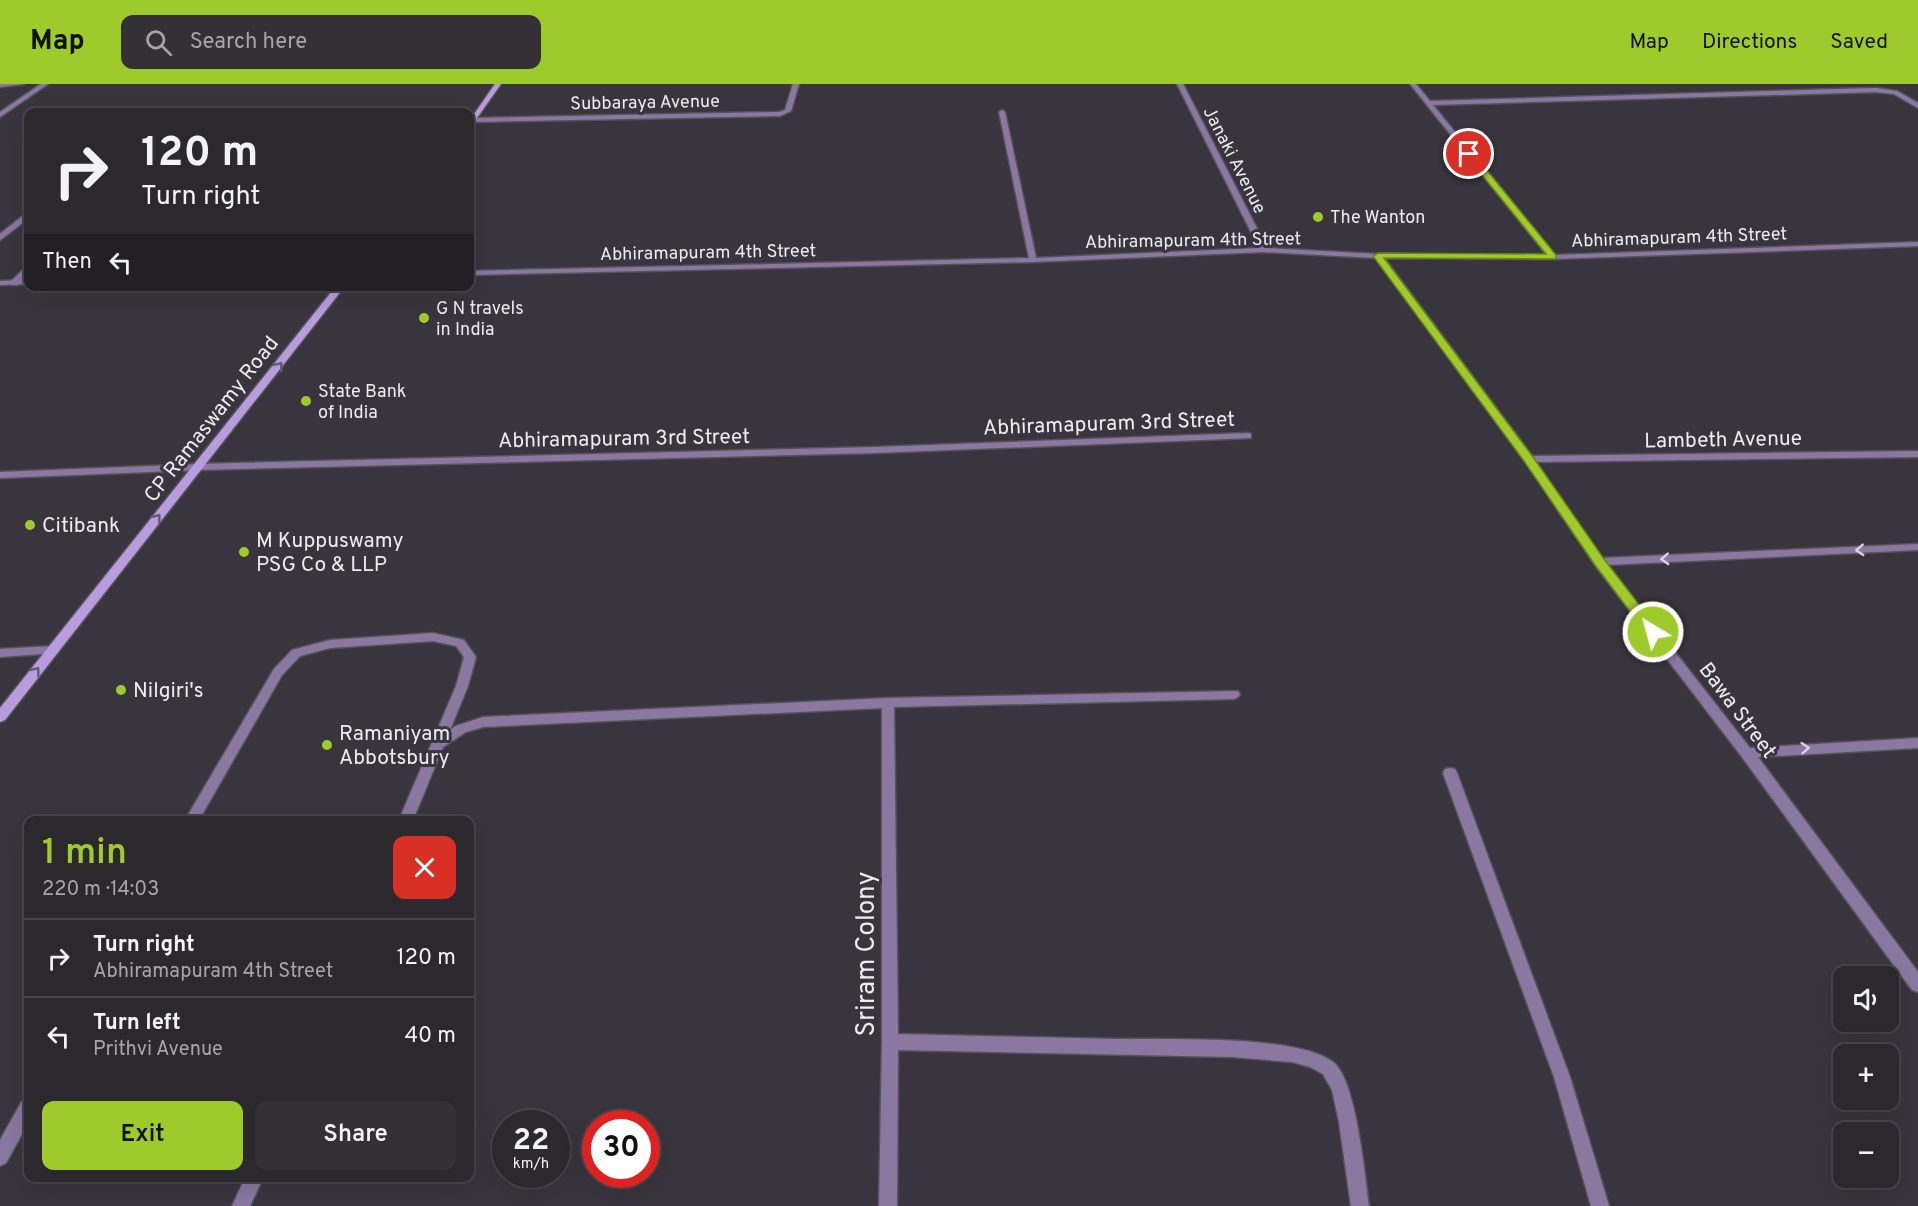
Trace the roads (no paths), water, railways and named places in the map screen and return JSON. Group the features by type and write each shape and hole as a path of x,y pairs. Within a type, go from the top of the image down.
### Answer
{"main road":[{"path":"474,118 498,84"},
{"name":"CP Ramaswamy Road","path":"0,717 337,291"}],"street":[{"path":"0,85 21,84"},
{"path":"0,115 45,84"},
{"name":"Subbaraya Avenue","path":"474,122 780,114 791,107 796,84"},
{"name":"Janaki Avenue","path":"1180,84 1264,250"},
{"path":"1413,84 1553,257"},
{"path":"1774,85 1786,93"},
{"path":"1427,103 1890,91 1918,106"},
{"path":"0,105 18,102"},
{"path":"1002,112 1033,260"},
{"path":"0,238 24,219"},
{"name":"Abhiramapuram 4th Street","path":"474,273 1033,260 1264,250 1378,256 1553,257 1918,244"},
{"name":"Bawa Street","path":"1378,256 1529,459 1599,562 1747,753 1918,985"},
{"path":"14,283 24,274"},
{"path":"0,283 24,282"},
{"name":"Abhiramapuram 3rd Street","path":"0,475 198,466 875,450 1248,436"},
{"name":"Lambeth Avenue","path":"1529,459 1918,454"},
{"path":"1599,562 1918,547"},
{"path":"194,816 278,672 296,653 330,644 433,637 460,643 470,657 462,686 408,816"},
{"path":"0,653 53,650"},
{"path":"438,744 460,729 483,722 888,703 1234,694"},
{"name":"Sriram Colony","path":"888,703 890,1042 888,1206"},
{"path":"1747,753 1918,742"},
{"path":"1450,773 1562,1077 1600,1206"},
{"path":"890,1042 1233,1049 1292,1054 1313,1060 1329,1068 1340,1088 1348,1122 1360,1206"},
{"path":"0,1157 24,1114"},
{"path":"241,1206 252,1182"}],"place":[{"name":"The Wanton","path":"1318,217"},
{"name":"G N travels in India","path":"424,318"},
{"name":"State Bank of India","path":"306,401"},
{"name":"Citibank","path":"30,525"},
{"name":"M Kuppuswamy PSG Co & LLP","path":"244,552"},
{"name":"Nilgiri's","path":"121,690"},
{"name":"Ramaniyam Abbotsbury","path":"327,745"}]}
